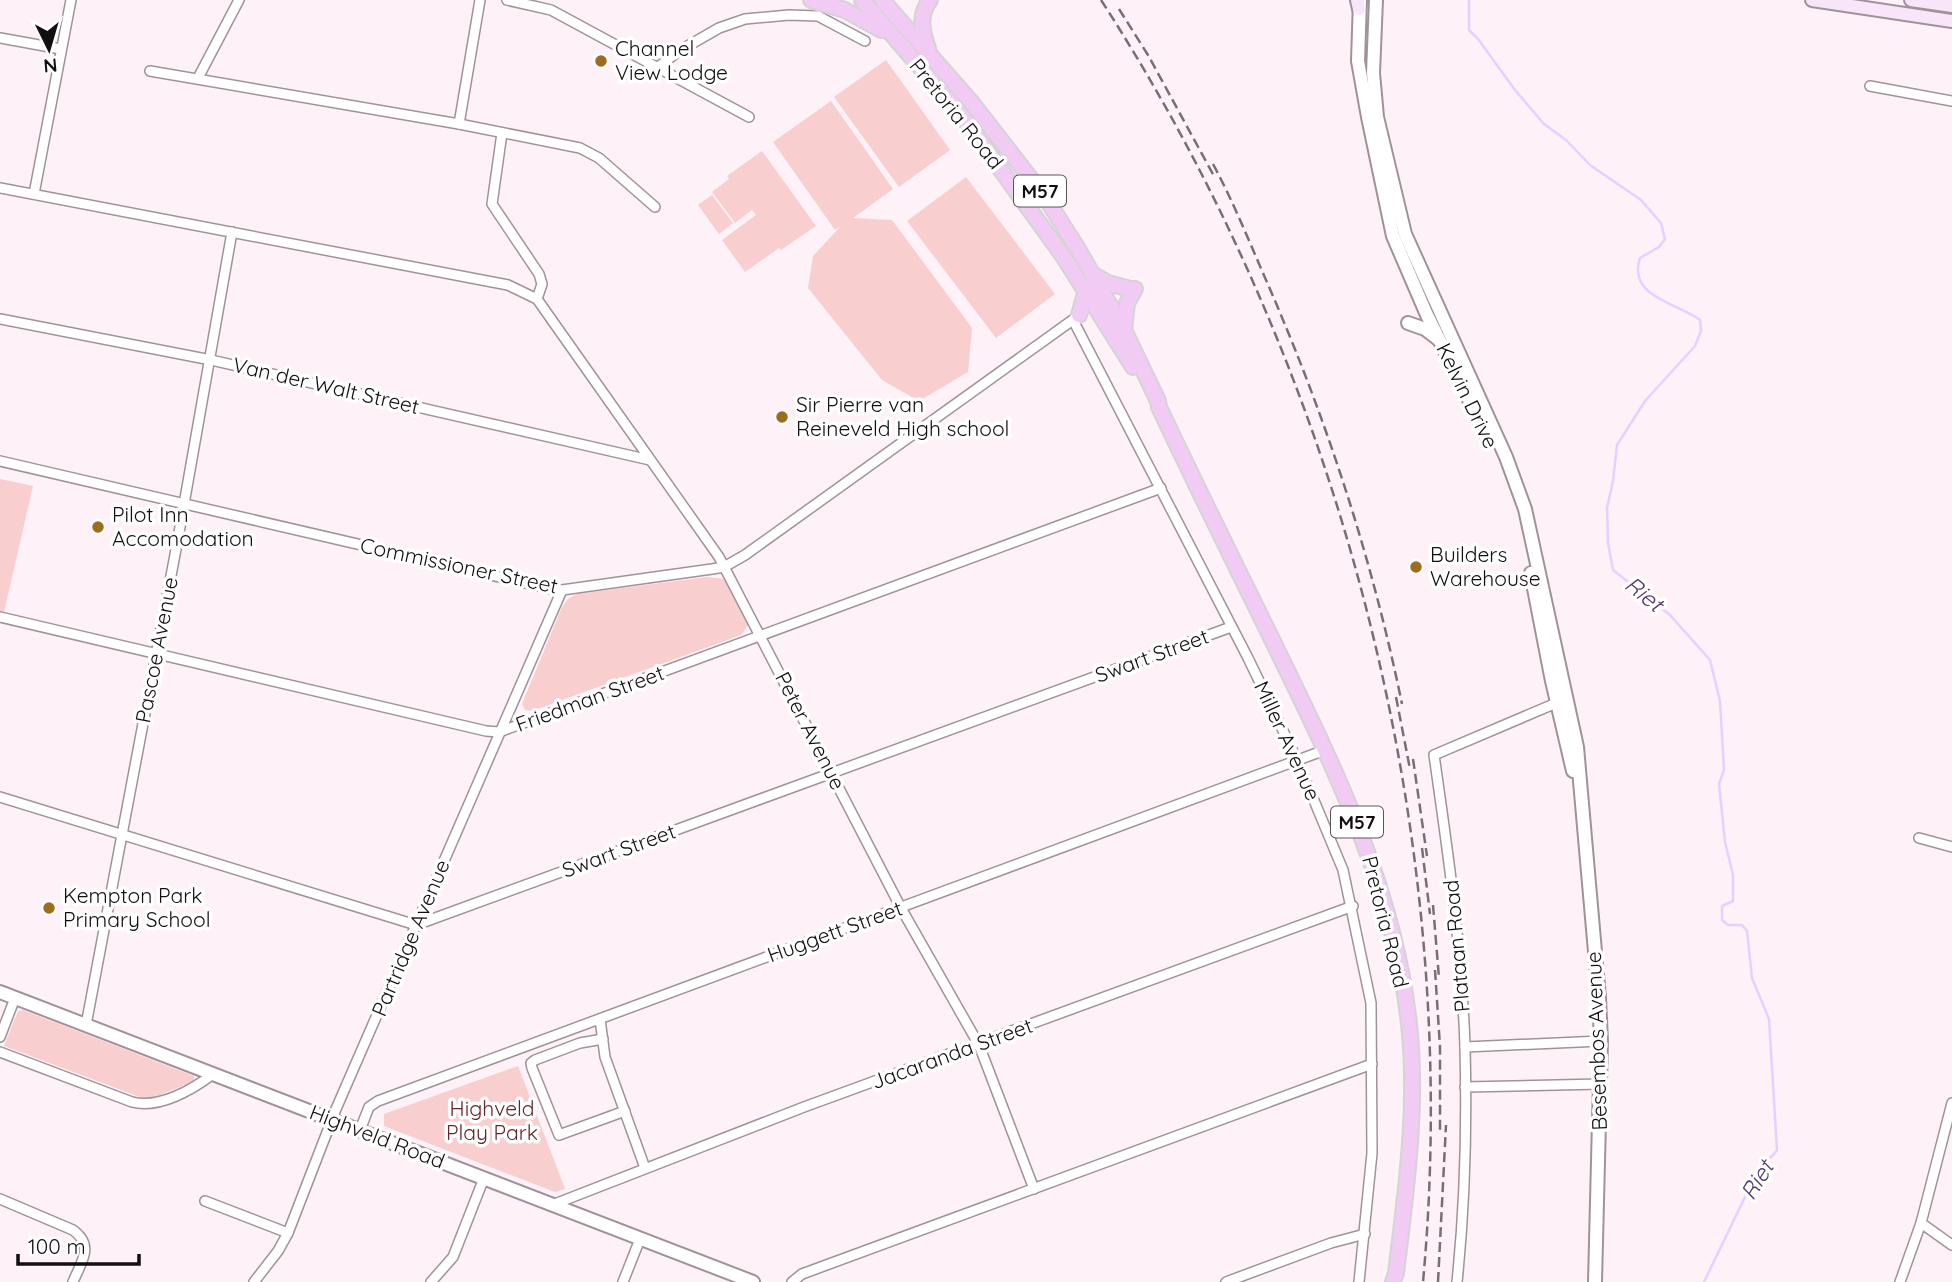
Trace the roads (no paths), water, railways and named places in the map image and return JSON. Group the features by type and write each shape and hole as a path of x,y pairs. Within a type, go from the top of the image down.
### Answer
{"main road":[{"path":"811,0 845,10 891,36"},
{"name":"Pretoria Road","path":"862,0 960,113 1086,290 1100,301 1124,330 1352,810 1374,868 1396,946 1409,1026 1411,1126 1396,1279"},
{"name":"Pretoria Road","path":"882,0 972,103 1045,197 1093,274 1100,301 1154,403 1159,407"},
{"path":"930,0 924,9 922,23 930,56"},
{"path":"1812,0 1952,21"},
{"path":"1911,0 1945,4"},
{"path":"1093,274 1108,282 1135,290 1128,303 1124,330"},
{"path":"1076,317 1086,290"}],"street":[{"path":"34,194 71,0"},
{"path":"198,78 239,0"},
{"path":"460,124 480,0"},
{"path":"507,0 551,10 750,117"},
{"name":"Kelvin Drive","path":"1376,0 1373,73 1377,117 1405,234 1506,457 1525,509 1561,701"},
{"name":"Kelvin Drive","path":"1358,3 1359,61 1368,117 1394,236 1439,339 1498,458 1518,512 1561,701 1577,747 1580,798"},
{"path":"658,67 679,51 719,28 745,19 789,15 818,16 865,41"},
{"path":"0,38 61,50"},
{"path":"150,71 460,124 591,152 655,206"},
{"path":"1870,86 1952,101"},
{"path":"0,187 508,285 537,299 542,284 540,274 492,204 502,133"},
{"name":"Pascoe Avenue","path":"86,1025 211,359 232,232"},
{"name":"Peter Avenue","path":"537,299 724,567 901,908 979,1045 1034,1189"},
{"name":"Commissioner Street","path":"0,461 545,588 562,590 724,567 746,555 1100,301"},
{"name":"Miller Avenue","path":"1076,317 1298,762 1340,859 1353,906 1371,1003 1372,1153 1359,1282"},
{"name":"Van der Walt Street","path":"0,319 211,359 650,460"},
{"path":"1408,323 1439,339"},
{"name":"Friedman Street","path":"0,617 499,732 1161,488"},
{"name":"Partridge Avenue","path":"254,1282 288,1233 332,1119 562,590"},
{"name":"Swart Street","path":"416,925 1231,627"},
{"name":"Plataan Road","path":"1457,1282 1465,1047 1450,876 1434,755 1561,701"},
{"name":"Huggett Street","path":"360,1130 369,1107 378,1101 1325,750"},
{"path":"0,797 416,925"},
{"name":"Besembos Avenue","path":"1580,798 1600,997 1601,1084 1595,1282"},
{"path":"1919,838 1952,848"},
{"name":"Jacaranda Street","path":"552,1205 804,1107 1353,906"},
{"name":"Highveld Road","path":"0,992 753,1282"},
{"path":"0,1037 15,998"},
{"path":"600,1019 607,1061 645,1168"},
{"path":"603,1038 577,1044 535,1060 531,1066 559,1135 625,1111"},
{"path":"1465,1047 1601,1041"},
{"path":"0,1052 132,1102 145,1104 191,1089 212,1074"},
{"path":"792,1282 802,1274 1372,1064"},
{"path":"1465,1087 1601,1084"},
{"path":"1900,1282 1920,1223 1952,1103"},
{"path":"431,1282 453,1257 484,1178"},
{"path":"0,1199 74,1230 82,1237 86,1250 73,1282"},
{"path":"205,1201 288,1233"},
{"path":"1920,1223 1952,1245"},
{"path":"1227,1282 1331,1243 1364,1234"},
{"path":"623,1282 640,1239"}],"waterway":[{"name":"Riet","path":"1469,0 1469,30 1544,124 1566,140 1590,165 1641,200 1661,223 1665,239 1659,247 1640,258 1638,271 1641,282 1657,297 1700,320 1701,331 1695,346 1645,401 1617,445 1607,508 1608,543 1613,570 1670,615 1710,660 1720,701 1724,770 1719,784 1725,842 1733,875 1733,901 1722,906 1722,920 1728,925 1742,925 1747,931 1752,978 1769,1019 1777,1150 1757,1172 1704,1282"}],"railway":[{"path":"1101,0 1186,144 1259,295 1320,452 1368,614 1403,780 1424,947 1431,1115 1423,1282"},
{"path":"1119,9 1148,55 1214,176"},
{"path":"1213,164 1241,221 1288,332 1327,436 1377,595 1402,704"},
{"path":"1396,697 1410,769"},
{"path":"1413,759 1427,856"},
{"path":"1422,848 1430,914"},
{"path":"1433,905 1439,978"},
{"path":"1435,970 1440,1047 1440,1134"},
{"path":"1438,1282 1446,1125"}],"place":[{"name":"Channel View Lodge","path":"601,61"},
{"name":"Sir Pierre van Reineveld High school","path":"782,417"},
{"name":"Pilot Inn Accomodation","path":"98,527"},
{"name":"Builders Warehouse","path":"1416,567"},
{"name":"Kempton Park Primary School","path":"49,908"}],"park label":[{"name":"Highveld Play Park","path":"492,1121"}]}
